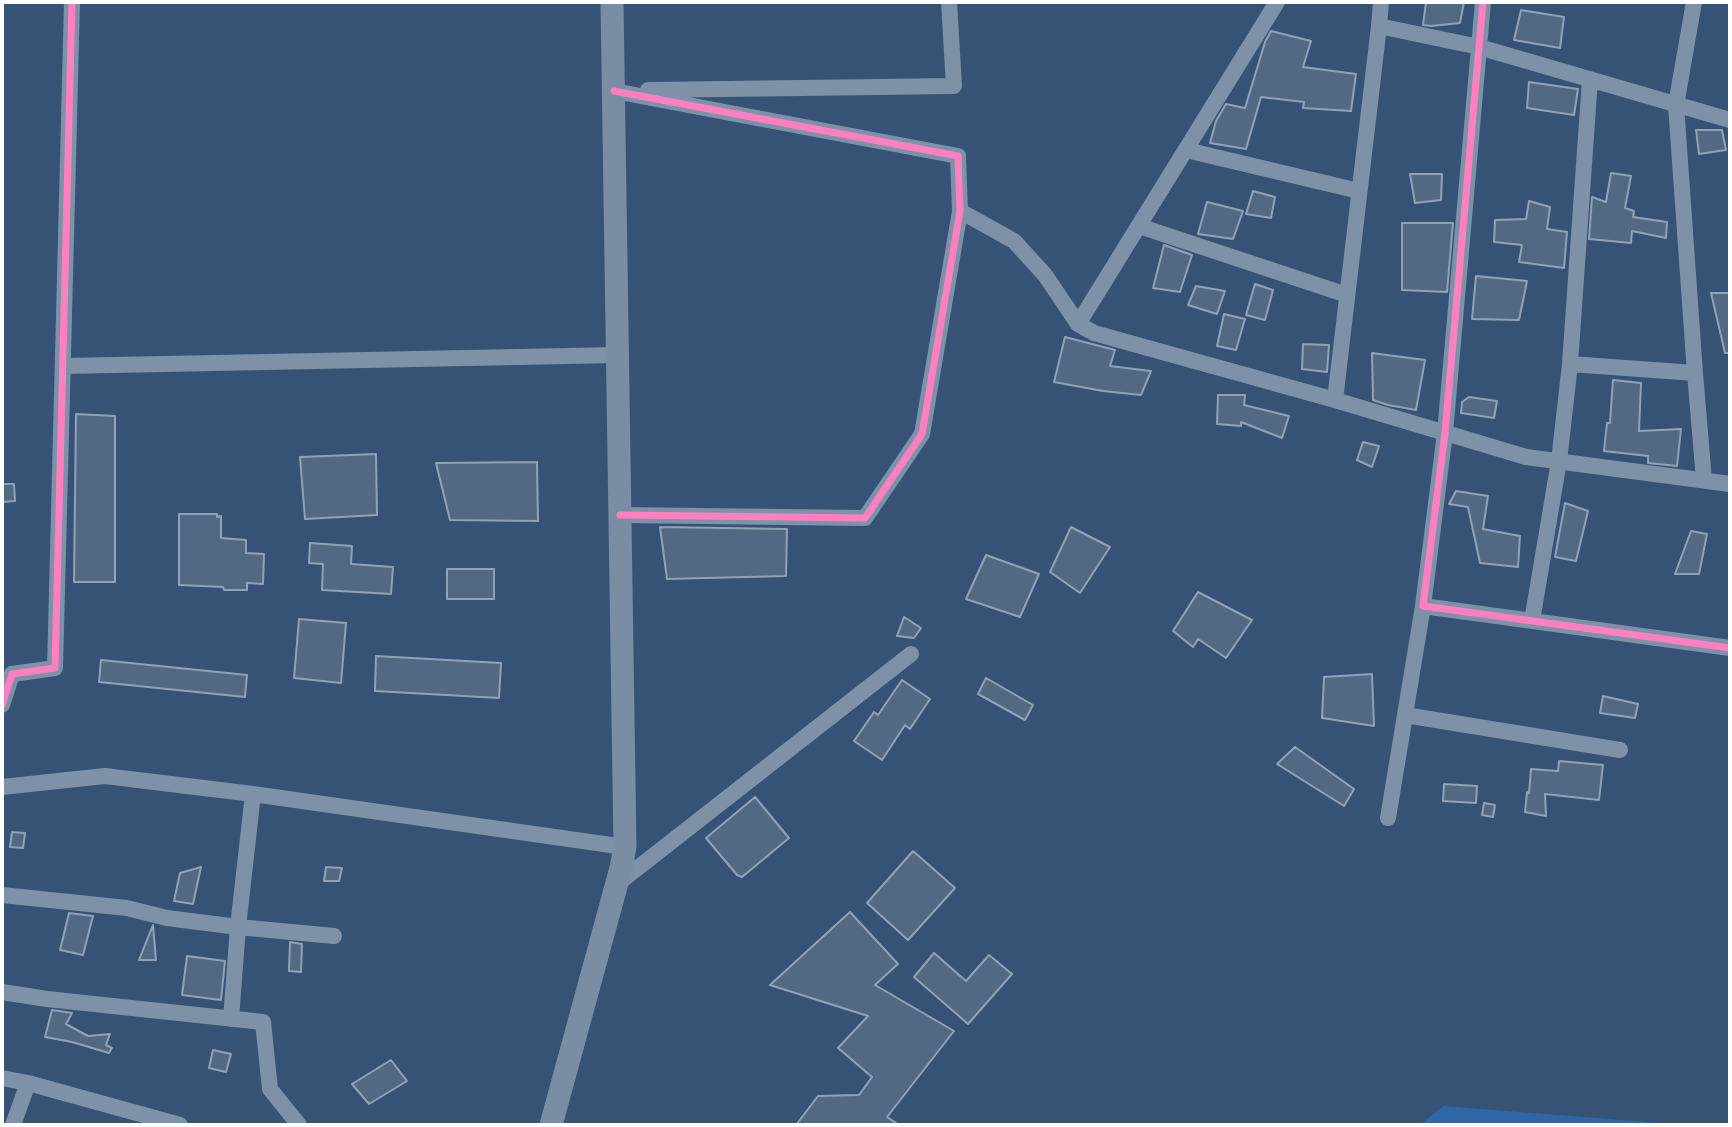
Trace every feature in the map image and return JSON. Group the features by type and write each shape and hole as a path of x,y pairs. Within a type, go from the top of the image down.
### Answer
{"main road":[{"path":"551,1125 625,847 612,2"}],"street":[{"path":"2,705 7,673 55,668 72,2"},
{"path":"614,91 954,86 949,2"},
{"path":"1078,324 1277,2"},
{"path":"1335,400 1381,2"},
{"path":"1388,818 1423,606 1445,433 1483,2"},
{"path":"1694,2 1676,105 1704,481"},
{"path":"1379,26 1479,47 1730,120"},
{"path":"1532,621 1559,461 1570,364 1590,79"},
{"path":"614,91 958,156 960,211 922,434 865,518 620,515"},
{"path":"1186,150 1359,191"},
{"path":"960,211 1014,241 1045,275 1078,324 1094,333 1526,457 1730,484"},
{"path":"1139,226 1347,295"},
{"path":"62,366 618,355"},
{"path":"1570,364 1695,373"},
{"path":"1423,606 1730,648"},
{"path":"616,885 911,654"},
{"path":"1405,715 1620,750"},
{"path":"2,787 104,776 253,794 625,847"},
{"path":"231,1019 253,794"},
{"path":"2,895 127,908 167,918 238,927 334,936"},
{"path":"2,992 263,1022 270,1089 299,1125"},
{"path":"2,1078 180,1125"},
{"path":"13,1125 28,1083"}],"shaded area":[{"path":"1443,1106 1686,1125 1420,1125"}],"building":[{"path":"1426,2 1464,2 1460,23 1423,25"},
{"path":"1521,10 1564,17 1560,48 1514,40"},
{"path":"1271,31 1311,41 1303,67 1356,74 1351,111 1303,108 1304,102 1261,97 1246,149 1210,143 1216,121 1226,104 1245,108 1265,42"},
{"path":"1529,82 1578,89 1574,115 1527,108"},
{"path":"1696,130 1722,130 1726,150 1699,154"},
{"path":"1611,173 1631,176 1625,208 1634,211 1633,217 1667,222 1666,238 1632,231 1631,243 1589,239 1592,197 1606,202"},
{"path":"1410,174 1442,174 1441,200 1415,203"},
{"path":"1253,191 1275,197 1271,218 1246,214"},
{"path":"1529,201 1550,207 1547,229 1567,232 1564,268 1519,262 1522,245 1494,242 1495,220 1526,219"},
{"path":"1207,202 1243,211 1233,239 1198,234"},
{"path":"1402,223 1453,223 1447,292 1402,290"},
{"path":"1164,245 1192,255 1180,292 1153,288"},
{"path":"1476,276 1527,281 1519,320 1472,319"},
{"path":"1255,284 1273,290 1265,320 1246,315"},
{"path":"1196,286 1225,291 1217,314 1188,305"},
{"path":"1711,293 1730,293 1730,353 1725,353"},
{"path":"1224,314 1245,319 1236,350 1217,346"},
{"path":"1065,337 1115,350 1110,366 1151,371 1141,395 1054,382"},
{"path":"1303,344 1329,345 1327,372 1302,369"},
{"path":"1372,353 1425,360 1416,410 1373,400"},
{"path":"1613,380 1641,383 1639,431 1681,429 1677,466 1648,463 1648,456 1604,451 1607,423 1610,423"},
{"path":"1218,395 1245,395 1244,405 1289,416 1282,438 1241,422 1241,426 1217,424"},
{"path":"1469,397 1497,401 1494,418 1461,413 1462,402"},
{"path":"76,414 115,416 115,582 74,582"},
{"path":"1363,442 1379,446 1372,467 1357,460"},
{"path":"376,454 377,515 305,519 300,457"},
{"path":"537,462 538,521 450,520 436,463"},
{"path":"2,484 14,484 15,501 2,502"},
{"path":"1456,491 1488,496 1483,529 1520,536 1518,567 1480,563 1468,507 1449,504"},
{"path":"1565,503 1588,511 1576,561 1555,557"},
{"path":"179,514 221,516 221,538 246,540 246,553 264,554 263,584 247,583 247,590 179,585"},
{"path":"660,527 787,529 786,576 667,579"},
{"path":"1071,527 1110,547 1080,593 1050,572"},
{"path":"1691,531 1707,534 1699,574 1675,574"},
{"path":"310,543 352,546 351,564 393,567 391,594 322,590 323,564 309,563"},
{"path":"986,555 1039,574 1020,617 966,599"},
{"path":"447,569 494,569 494,599 447,599"},
{"path":"1198,592 1252,620 1226,658 1198,639 1193,647 1173,631"},
{"path":"904,617 921,628 914,638 897,636"},
{"path":"299,619 346,623 341,683 294,678"},
{"path":"376,656 501,663 499,698 375,691"},
{"path":"101,660 247,675 245,697 99,682"},
{"path":"1372,674 1374,726 1322,718 1324,677"},
{"path":"986,678 1033,705 1025,720 978,694"},
{"path":"902,680 930,699 910,729 905,725 882,760 854,741 874,712 878,715"},
{"path":"1603,696 1638,704 1635,718 1600,713"},
{"path":"1295,747 1354,789 1344,806 1277,764"},
{"path":"1559,761 1603,765 1599,800 1545,794 1546,816 1525,812 1531,769 1558,771"},
{"path":"1444,784 1477,786 1476,803 1443,801"},
{"path":"755,797 789,838 742,877 737,875 706,838"},
{"path":"1484,803 1495,805 1493,817 1482,815"},
{"path":"12,832 25,833 23,848 10,847"},
{"path":"913,851 955,888 908,940 867,903"},
{"path":"201,867 193,904 174,901 180,873"},
{"path":"326,867 342,868 339,881 324,881"},
{"path":"850,912 898,964 875,985 954,1031 887,1117 899,1125 796,1125 818,1096 859,1095 872,1077 838,1048 868,1016 770,985"},
{"path":"69,913 93,916 83,955 60,950"},
{"path":"153,925 156,960 139,960"},
{"path":"290,942 302,944 301,972 289,971"},
{"path":"934,953 966,981 989,955 1012,974 968,1024 914,977"},
{"path":"187,956 225,961 221,1000 182,995"},
{"path":"52,1010 72,1013 66,1024 88,1036 110,1034 106,1045 112,1048 109,1053 45,1037"},
{"path":"213,1050 231,1054 226,1072 209,1068"},
{"path":"391,1060 407,1081 369,1104 352,1084"}],"cycle path":[{"path":"2,705 12,674 55,668 72,2"},
{"path":"1483,2 1445,433 1423,606 1730,648"},
{"path":"614,91 958,156 960,211 922,434 865,518 620,515"}]}
